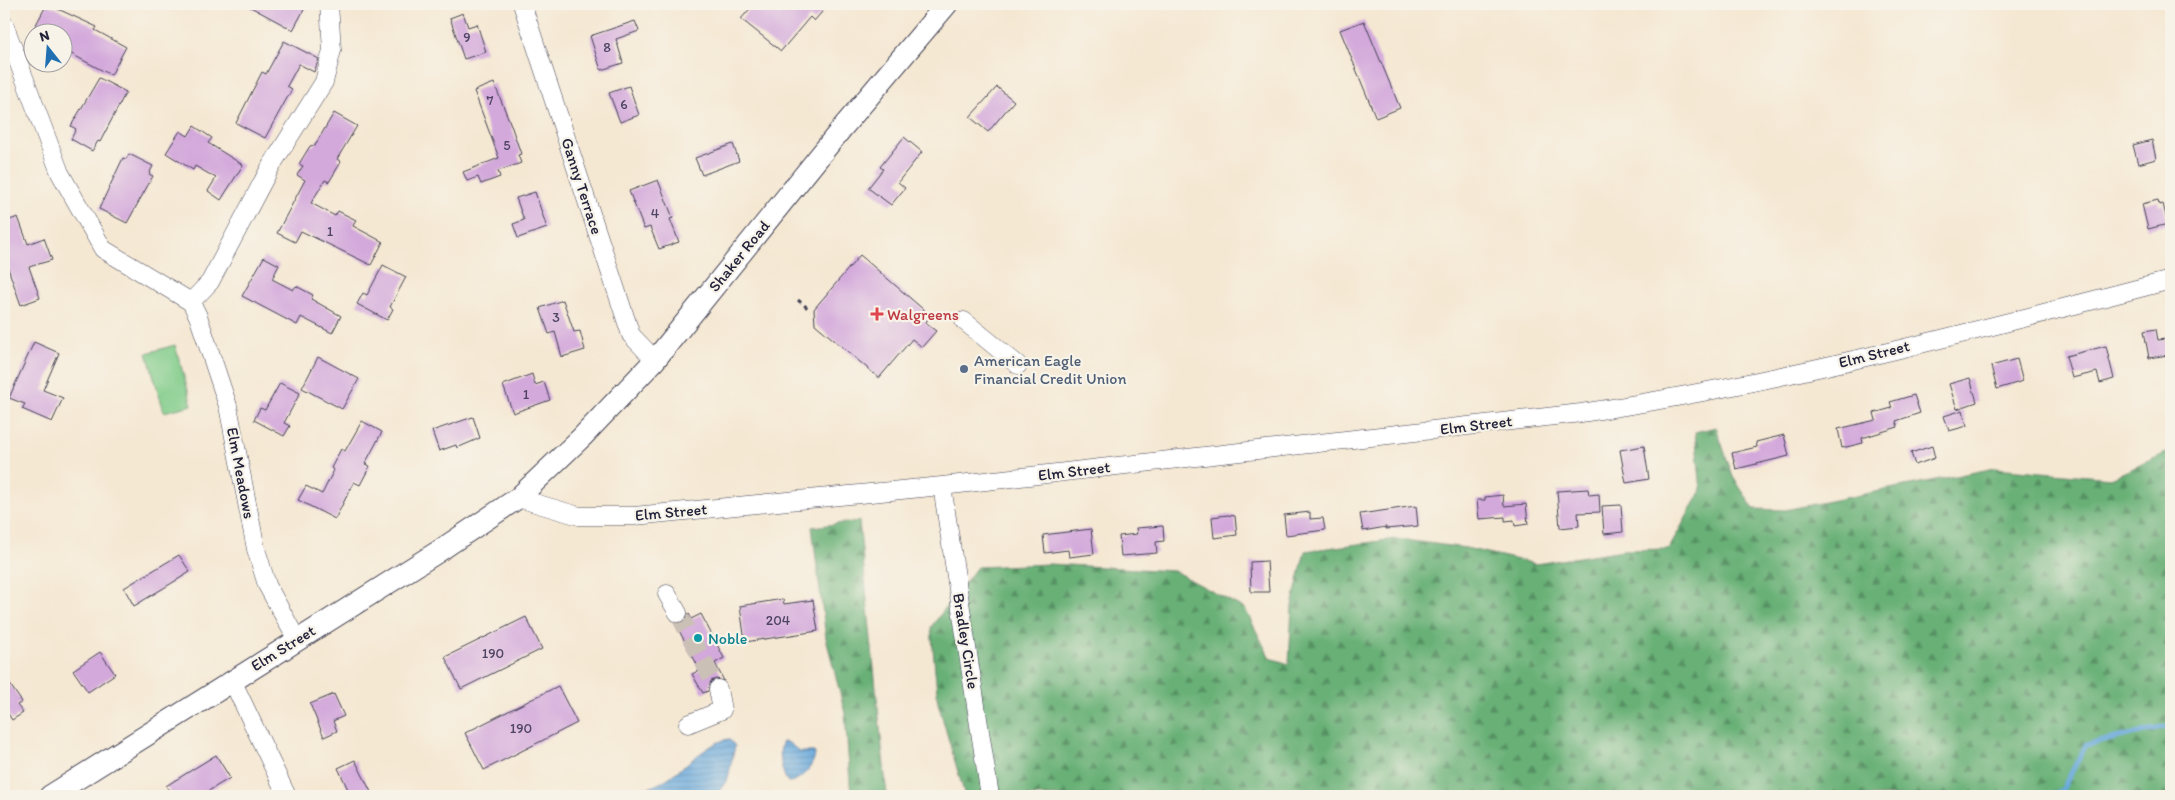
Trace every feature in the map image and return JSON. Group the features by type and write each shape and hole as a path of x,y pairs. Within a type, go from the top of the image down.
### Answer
{"main road":[{"name":"Shaker Road","path":"518,498 582,437 655,360 843,127 947,4"},
{"name":"Elm Street","path":"50,796 436,553 518,498"}],"street":[{"path":"4,24 60,173 103,248 190,302 210,282 271,166 324,82 332,50 329,4"},
{"name":"Ganny Terrace","path":"522,4 631,335 655,360"},
{"name":"Elm Street","path":"518,498 579,516 634,516 942,486 1581,413 1657,401 1806,371 2171,280"},
{"name":"Elm Meadows","path":"190,302 206,340 228,406 256,549 267,585 297,640"},
{"path":"964,321 1018,366"},
{"name":"Bradley Circle","path":"942,486 990,796"},
{"path":"667,594 678,613"},
{"path":"232,680 287,796"},
{"path":"688,724 722,710 718,689"}],"path":[{"path":"798,300 810,310"}],"green space":[{"path":"175,345 192,405 164,412 147,353"},
{"path":"1716,427 1733,477 1754,509 1785,510 1995,468 2111,478 2171,451 2171,796 965,796 938,703 931,627 977,567 1049,564 1174,571 1245,609 1270,658 1289,664 1292,606 1305,551 1396,539 1466,548 1536,564 1623,550 1669,549 1701,490 1695,432"},
{"path":"859,521 887,796 851,796 845,713 826,638 812,527"}],"water":[{"path":"729,739 735,746 728,778 716,796 610,796 654,786 668,778 712,745"},
{"path":"783,742 789,743 800,752 814,752 815,754 806,772 797,779 788,782 782,769 780,756"}],"building":[{"path":"47,4 97,27 95,30 126,47 111,75 72,54 72,22 37,22"},
{"path":"245,4 307,4 293,30"},
{"path":"754,4 829,4 814,21 810,17 781,51 741,19"},
{"path":"463,13 468,27 477,24 486,52 464,59 450,18"},
{"path":"635,21 639,31 616,39 623,63 601,70 590,36"},
{"path":"1364,21 1400,108 1376,118 1340,30"},
{"path":"284,41 319,59 314,72 299,64 287,86 292,89 265,138 236,123 262,72 266,74"},
{"path":"99,78 126,92 100,142 98,141 92,151 71,139 76,129 71,126"},
{"path":"494,83 521,154 518,155 521,163 498,171 500,177 481,184 478,177 467,181 463,172 499,158 474,91"},
{"path":"629,86 639,115 620,122 609,93"},
{"path":"997,87 1014,101 988,132 970,117"},
{"path":"334,113 357,126 337,159 341,162 329,182 325,180 311,203 335,216 338,211 356,220 353,226 383,242 371,265 301,231 295,242 277,233 305,180 297,175 303,166 299,164 310,146 315,145"},
{"path":"194,126 212,138 208,143 243,165 221,200 208,191 216,178 195,166 193,170 166,153 180,131 188,136"},
{"path":"904,137 922,152 898,182 905,188 891,205 868,188 883,169 880,167"},
{"path":"2152,140 2156,159 2138,164 2133,145"},
{"path":"733,144 739,161 702,175 695,158"},
{"path":"129,154 153,166 149,174 153,176 127,223 99,209 123,158 126,159"},
{"path":"658,180 673,218 670,219 679,242 659,249 650,227 644,229 629,191"},
{"path":"535,192 547,228 518,238 513,224 524,220 516,198"},
{"path":"2158,200 2159,205 2163,204 2168,224 2148,229 2142,204"},
{"path":"18,217 28,244 44,238 52,260 29,267 40,298 21,305 4,257 4,222"},
{"path":"860,255 931,316 925,323 936,331 922,347 912,339 879,378 815,324 814,309"},
{"path":"264,257 279,265 272,279 293,290 296,286 313,295 311,299 341,316 332,333 301,317 297,325 242,296"},
{"path":"383,265 406,277 390,307 393,309 387,320 357,304 363,293 367,295"},
{"path":"563,300 574,332 580,331 585,350 562,357 555,332 549,334 540,308"},
{"path":"2156,329 2158,340 2165,339 2168,355 2149,358 2144,331"},
{"path":"34,342 59,353 43,390 63,398 52,422 22,409 25,404 9,398"},
{"path":"2106,346 2114,379 2100,383 2097,372 2072,378 2066,356"},
{"path":"318,357 359,379 342,409 302,388"},
{"path":"2017,359 2023,381 1997,389 1991,366"},
{"path":"532,374 535,385 544,382 550,400 513,413 503,385"},
{"path":"1970,378 1977,402 1957,409 1949,384"},
{"path":"280,383 300,393 284,423 290,426 284,436 254,420 260,408 265,410"},
{"path":"1914,395 1920,413 1896,421 1898,427 1862,438 1863,443 1842,448 1838,429 1876,420 1874,413 1892,408 1890,402"},
{"path":"1963,410 1967,426 1949,431 1944,416"},
{"path":"473,417 480,438 457,448 456,445 439,451 432,431"},
{"path":"362,421 382,432 365,464 370,466 360,485 354,482 335,519 298,500 306,486 322,494 334,470 331,468 341,449 345,451"},
{"path":"1784,435 1789,456 1736,469 1732,453 1757,447 1756,442"},
{"path":"1644,446 1649,479 1626,483 1620,450"},
{"path":"1932,446 1935,458 1915,465 1911,453"},
{"path":"1588,489 1589,495 1599,494 1600,512 1578,513 1579,526 1560,528 1557,491"},
{"path":"1503,495 1504,506 1526,504 1528,524 1515,526 1514,520 1505,521 1505,517 1479,519 1477,500 1485,500 1485,497"},
{"path":"1621,505 1623,532 1604,534 1602,506"},
{"path":"1416,506 1418,526 1386,529 1386,527 1363,531 1360,514"},
{"path":"1310,512 1310,519 1323,518 1325,530 1286,535 1284,515"},
{"path":"1235,516 1237,535 1214,538 1212,517"},
{"path":"1163,526 1164,541 1156,542 1157,553 1121,556 1119,536 1137,534 1136,528"},
{"path":"1091,529 1094,554 1069,557 1068,550 1045,553 1043,535"},
{"path":"179,555 190,572 134,606 124,588"},
{"path":"1267,561 1269,592 1251,592 1250,562"},
{"path":"783,599 784,604 813,600 818,631 745,642 740,606"},
{"name":"Noble","path":"689,613 691,619 701,614 724,658 715,663 724,681 716,679 711,681 708,691 703,693 692,674 700,670 675,623 684,622"},
{"path":"526,617 542,649 461,689 445,657"},
{"path":"100,652 115,674 88,692 73,670"},
{"path":"4,676 22,702 17,705 23,713 12,720 7,712 4,715"},
{"path":"558,686 577,723 484,770 465,733"},
{"path":"334,694 344,716 333,721 337,731 324,737 310,704"},
{"path":"216,755 230,778 200,796 173,796 166,786"},
{"path":"355,760 373,796 351,796 338,768"}],"waterway":[{"path":"2042,796 2061,792 2086,745 2171,725"}],"tunnel":[{"path":"678,613 718,689"}],"place":[{"name":"Walgreens","path":"877,314"},
{"name":"American Eagle Financial Credit Union","path":"964,369"},
{"name":"Noble","path":"698,638"}]}
